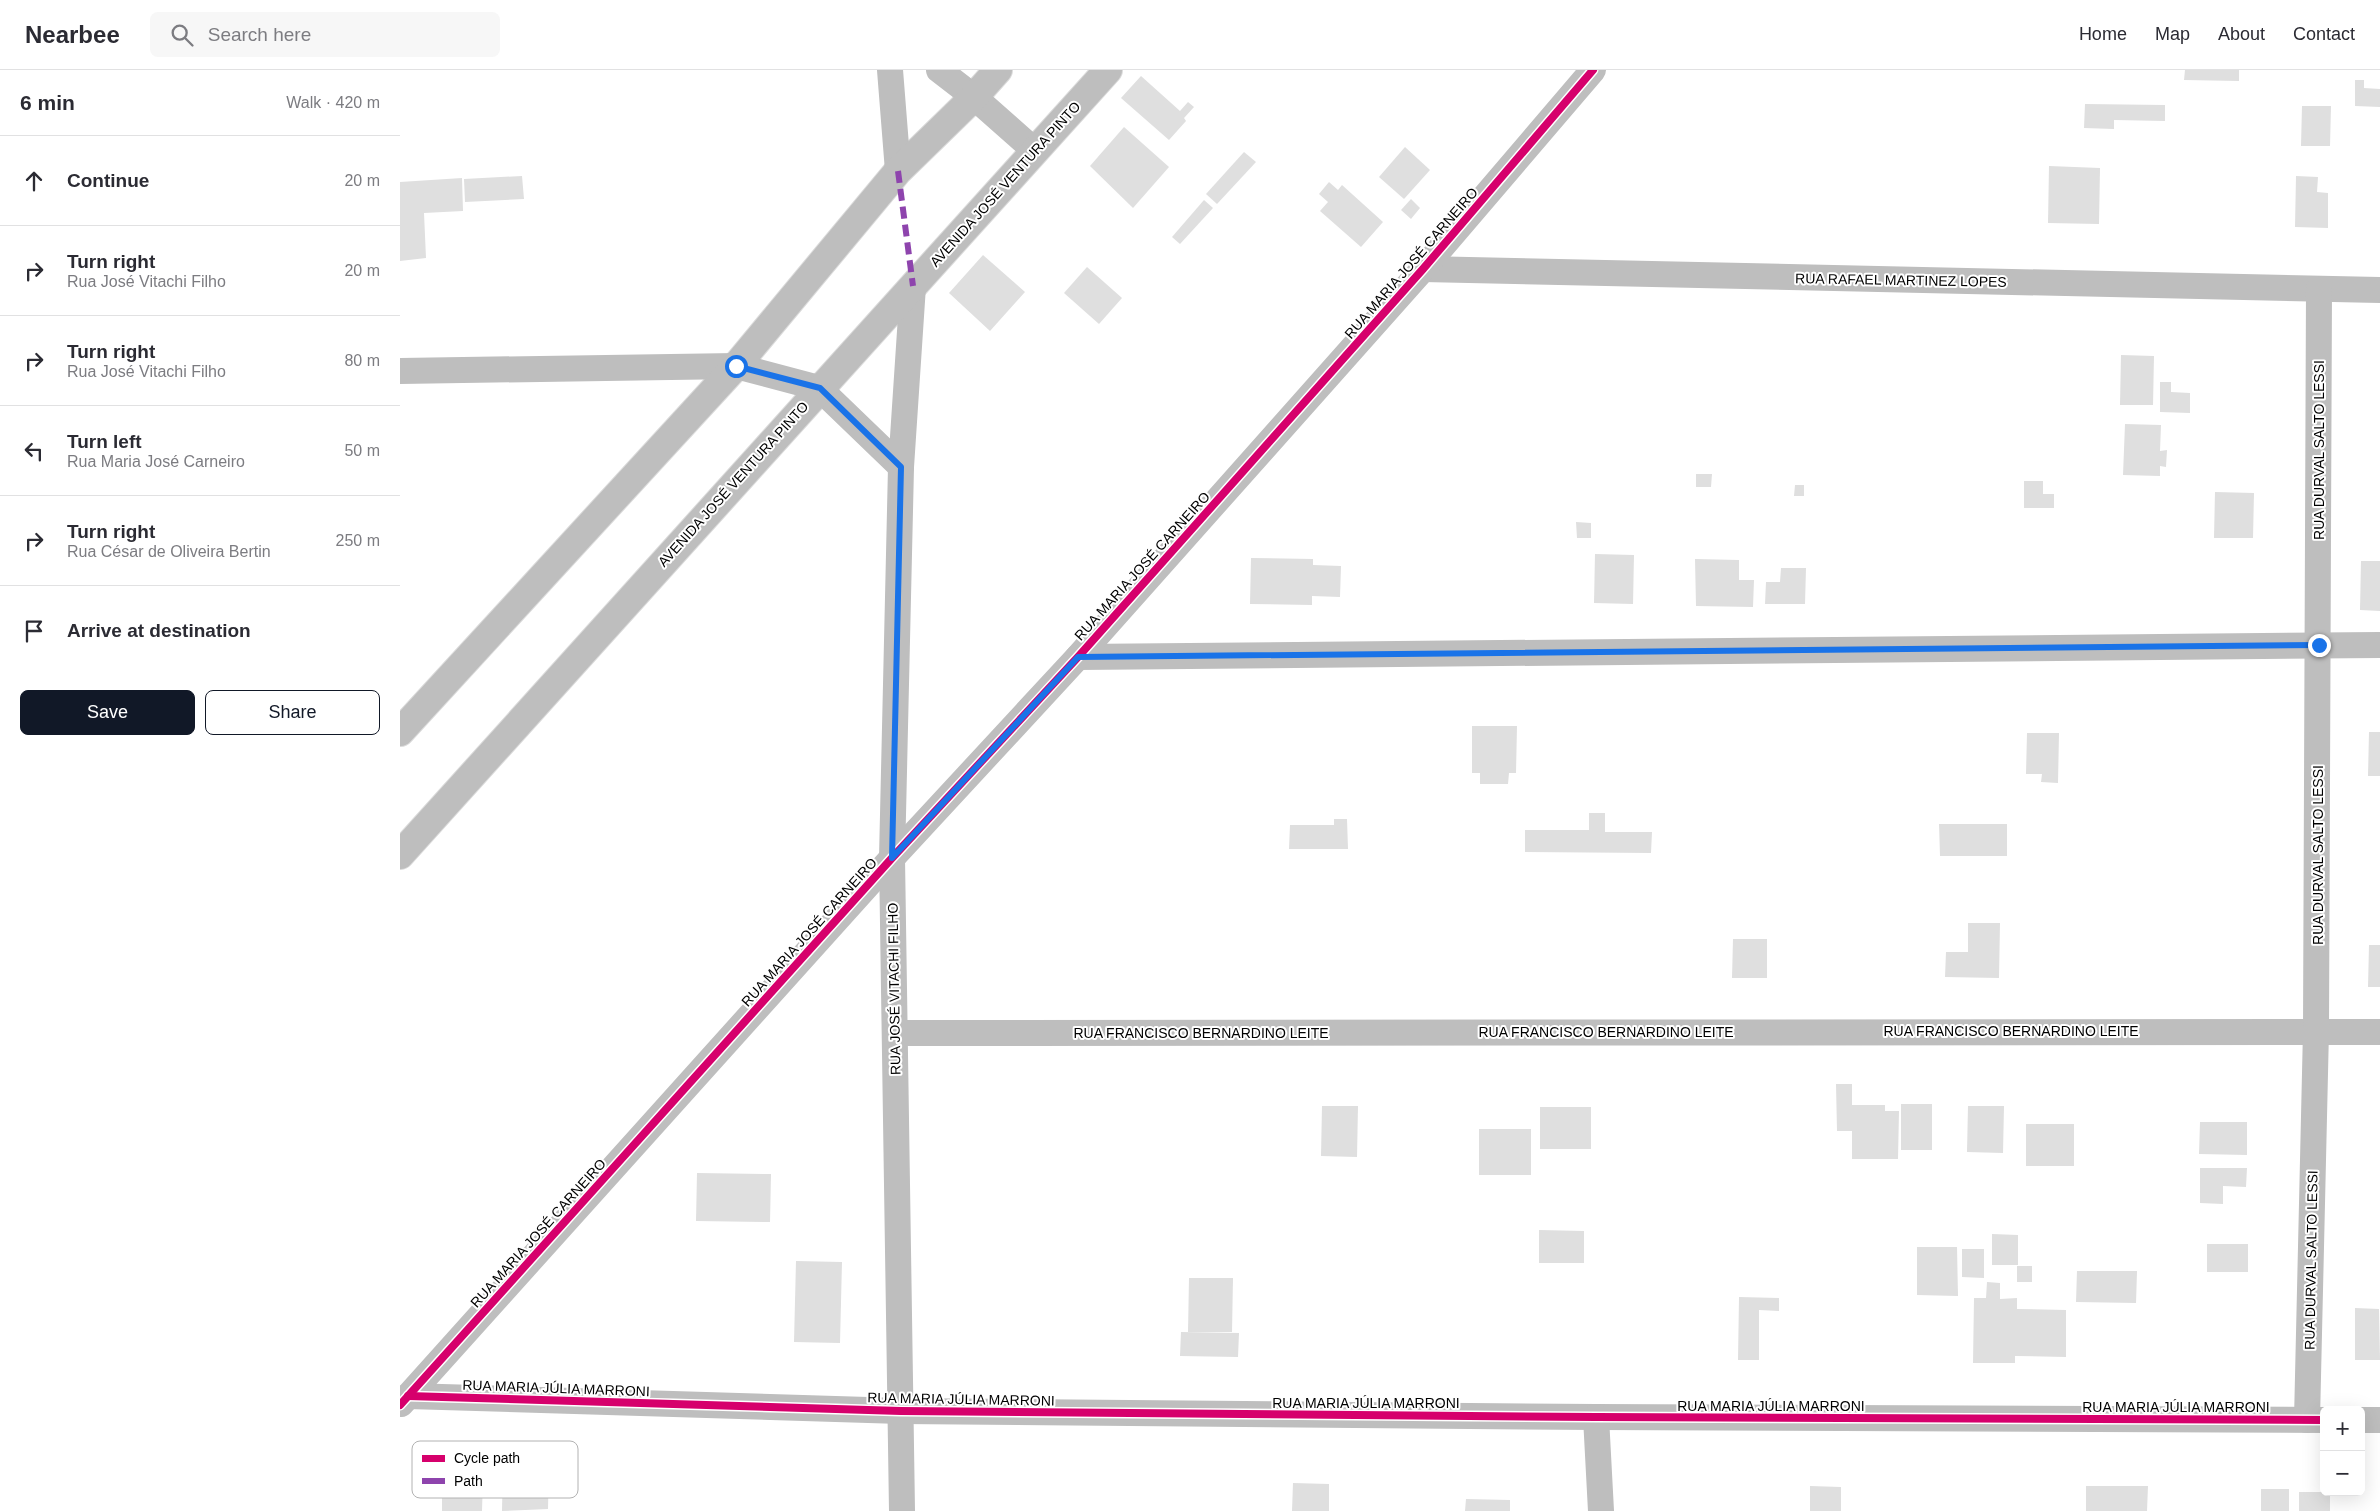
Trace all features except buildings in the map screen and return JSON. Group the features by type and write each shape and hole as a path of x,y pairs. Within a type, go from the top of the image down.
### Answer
{"main road":[{"path":"400,732 736,366 898,171 998,70"},
{"name":"AVENIDA JOSÉ VENTURA PINTO","path":"400,855 1108,70"}],"street":[{"path":"890,70 898,171"},
{"path":"939,70 974,96 1035,151"},
{"name":"RUA MARIA JOSÉ CARNEIRO","path":"404,1400 892,858 1078,657 1423,269 1593,70"},
{"name":"RUA RAFAEL MARTINEZ LOPES","path":"1423,269 2380,290"},
{"name":"RUA JOSÉ VITACHI FILHO","path":"902,1511 892,858 901,467 913,286"},
{"name":"RUA DURVAL SALTO LESSI","path":"2316,1420 2319,289"},
{"path":"400,371 736,366 820,388 901,467"},
{"path":"1078,657 2380,645"},
{"name":"RUA FRANCISCO BERNARDINO LEITE","path":"895,1033 2316,1030 2380,1032"},
{"name":"RUA MARIA JÚLIA MARRONI","path":"404,1400 900,1412 1596,1418 2316,1420"},
{"path":"1596,1418 1600,1511"},
{"path":"2365,1420 2380,1420"}],"marked path":[{"path":"898,171 913,286"}],"cycle path":[{"path":"400,1405 892,858 1078,657 1423,269 1593,70"},
{"path":"408,1396 901,1411 1596,1417 2320,1420"}],"route":[{"path":"736,366 820,388 901,467 892,858 1078,657 2319,645"}]}
